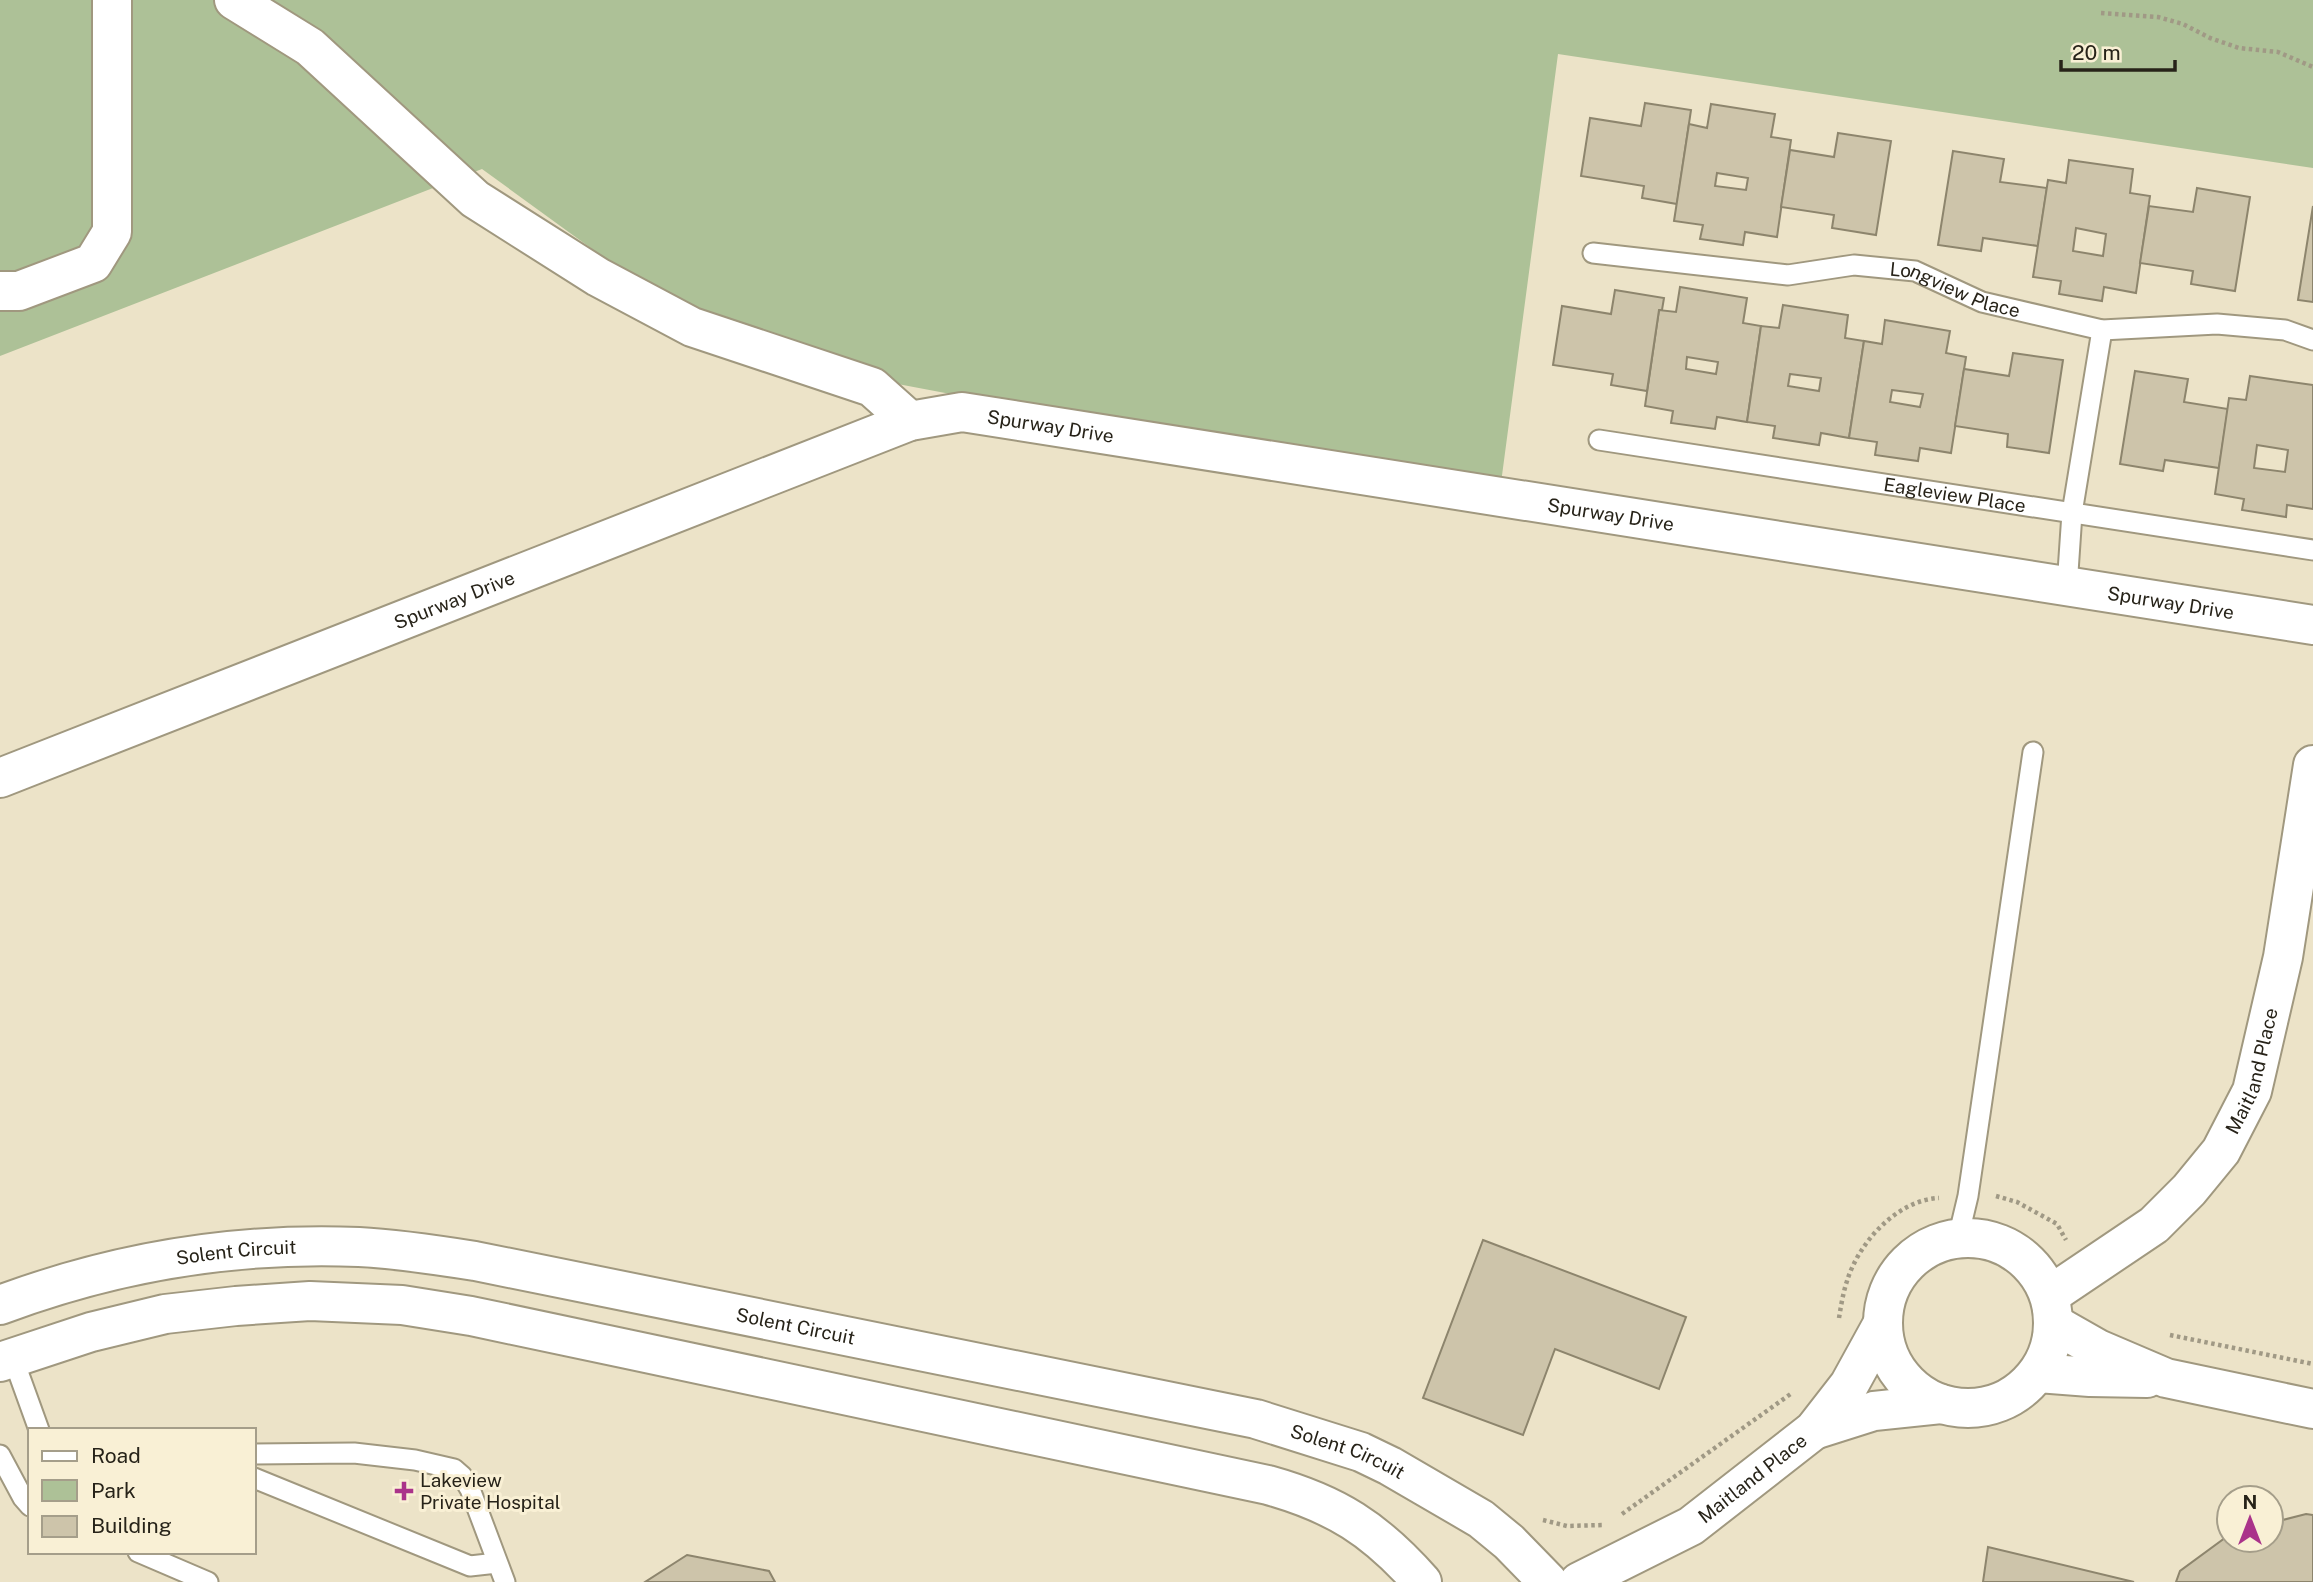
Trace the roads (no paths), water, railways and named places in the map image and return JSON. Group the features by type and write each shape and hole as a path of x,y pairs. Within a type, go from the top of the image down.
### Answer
{"street":[{"path":"0,291 19,291 93,263 112,232 112,0"},
{"path":"234,0 310,47 475,199 598,277 692,327 872,387 910,421"},
{"name":"Spurway Drive","path":"0,778 910,421 962,412 2313,625"},
{"name":"Maitland Place","path":"2052,1310 2085,1271 2154,1225 2189,1190 2221,1151 2252,1090 2283,957 2313,765"},
{"path":"1958,1238 1987,1240 2014,1250 2035,1270 2052,1310 2050,1350 2038,1373 2019,1392 1995,1405 1968,1409 1941,1405 1917,1392 1899,1374 1886,1351 1882,1325 1885,1300 1895,1277 1912,1258 1934,1245 1958,1238"},
{"name":"Solent Circuit","path":"0,1306 106,1271 251,1248 361,1247 475,1261 1256,1419 1361,1452 1441,1494 1501,1536 1548,1582"},
{"path":"7,1360 91,1332 165,1314 310,1301 414,1307 614,1346 1269,1485 1304,1495 1337,1510 1371,1531 1422,1582"},
{"path":"2052,1310 2098,1349 2166,1378"},
{"name":"Maitland Place","path":"1579,1582 1691,1526 1814,1430 1849,1385 1882,1325"},
{"path":"2038,1373 2166,1378 2313,1409"},
{"name":"Maitland Place","path":"1814,1430 1874,1411 1941,1405"},
{"name":"Maitland Place","path":"1643,1582 1691,1526"}],"lane":[{"name":"Longview Place","path":"1593,253 1788,275 1854,265 1914,271 1982,302 2102,330 2217,324 2285,330 2313,340"},
{"path":"2067,587 2072,513 2102,330"},
{"name":"Eagleview Place","path":"1599,440 2313,550"},
{"path":"1958,1238 1968,1196 2033,752"},
{"path":"7,1360 38,1428"},
{"path":"256,1454 354,1453 415,1460 454,1469 470,1489 505,1582"},
{"path":"0,1455 28,1504"},
{"path":"256,1479 470,1566 497,1563"},
{"path":"145,1554 208,1582"}],"place":[{"name":"Lakeview Private Hospital","path":"404,1491"}]}
